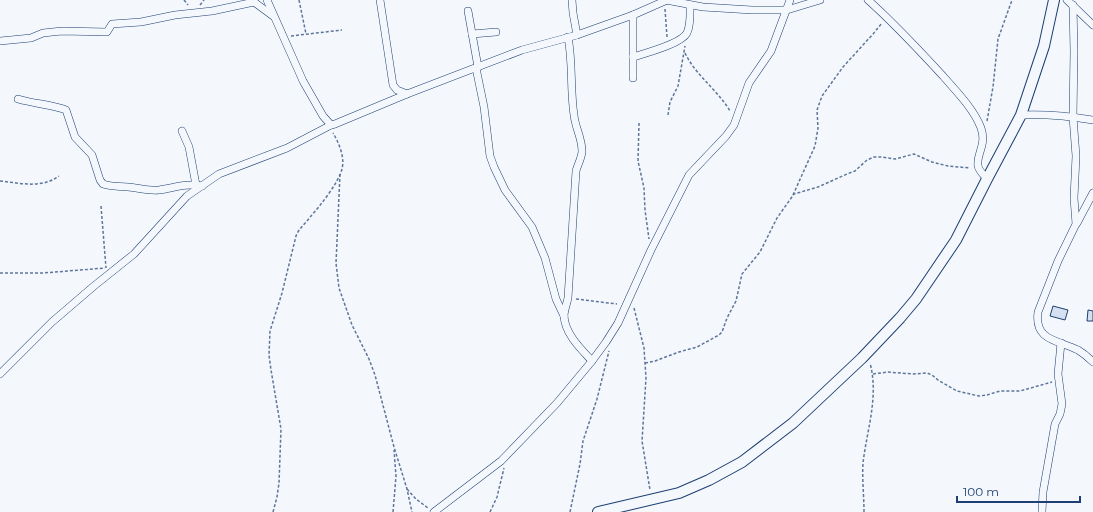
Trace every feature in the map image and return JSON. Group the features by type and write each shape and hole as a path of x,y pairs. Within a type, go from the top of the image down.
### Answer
{"street":[{"path":"267,0 303,81 323,116 330,125"},
{"path":"380,0 393,85 397,90 407,94"},
{"path":"572,0 572,13 576,35"},
{"path":"0,374 52,322 134,254 199,185 219,174 287,148 330,125 407,94 522,50 568,38 666,0 690,5 732,10 787,10 820,0"},
{"path":"434,512 501,461 557,403 592,361 618,323 651,250 689,175 726,136 736,119 749,83 771,51 790,0"},
{"path":"868,0 923,53 958,92 976,118 983,136 979,167 987,179"},
{"path":"598,512 680,493 709,480 742,462 793,423 900,318 923,289 956,240 1021,115 1044,46 1054,0"},
{"path":"0,41 31,38 42,33 62,31 107,32 112,24 141,22 212,11 251,1 273,16"},
{"path":"1070,3 1093,25"},
{"path":"1070,3 1074,51 1073,117 1076,156 1074,198 1076,224"},
{"path":"633,57 668,45 684,37 690,21 690,5"},
{"path":"468,11 484,107 490,156 505,190 532,227 545,258 556,299 564,316 570,335 592,361"},
{"path":"633,14 633,78"},
{"path":"472,34 496,32"},
{"path":"564,316 568,298 576,171 582,155 581,138 573,113 572,68 568,38"},
{"path":"18,99 32,103 48,104 66,110 75,137 92,155 100,180 103,184 113,187 151,190 184,185 199,185"},
{"path":"1021,115 1042,114 1093,120"},
{"path":"182,131 189,147 199,185"},
{"path":"1093,193 1058,261 1038,312 1037,320 1040,332 1045,337 1079,351 1093,362"},
{"path":"1042,512 1043,492 1055,424 1060,414 1062,404 1059,379 1061,343"}],"path":[{"path":"299,0 306,34"},
{"path":"666,0 665,19 668,45"},
{"path":"983,136 993,87 998,39 1012,0"},
{"path":"645,363 697,347 720,334 736,300 742,274 760,252 777,218 793,195 815,146 818,128 817,110 822,96 843,67 873,34 885,16"},
{"path":"283,38 342,30"},
{"path":"668,115 670,102 678,86 687,32"},
{"path":"684,52 694,69 722,98 736,119"},
{"path":"640,123 638,161 644,188 647,231 651,250"},
{"path":"273,512 277,497 281,429 269,355 270,331 284,287 297,232 321,204 343,168 341,153 330,125"},
{"path":"793,195 818,187 854,171 867,160 874,157 882,156 895,158 914,154 932,162 948,166 968,168 979,167"},
{"path":"340,174 336,263 339,288 352,325 375,375 412,512"},
{"path":"0,181 35,184 46,183 59,176"},
{"path":"101,206 106,268"},
{"path":"0,273 43,273 74,271 98,267 115,270"},
{"path":"630,297 644,348 646,378 642,441 652,500"},
{"path":"568,298 626,306"},
{"path":"570,512 583,441 602,381 609,351"},
{"path":"864,512 863,463 872,413 874,384 867,352"},
{"path":"873,374 884,372 929,374 957,391 968,395 982,396 1000,391 1020,391 1059,379"},
{"path":"393,512 396,476 394,447"},
{"path":"490,512 497,497 508,453"},
{"path":"407,489 416,499 434,512"}],"building":[{"path":"1053,306 1068,310 1065,320 1050,316"},
{"path":"1088,310 1093,311 1093,321 1087,321"}]}
